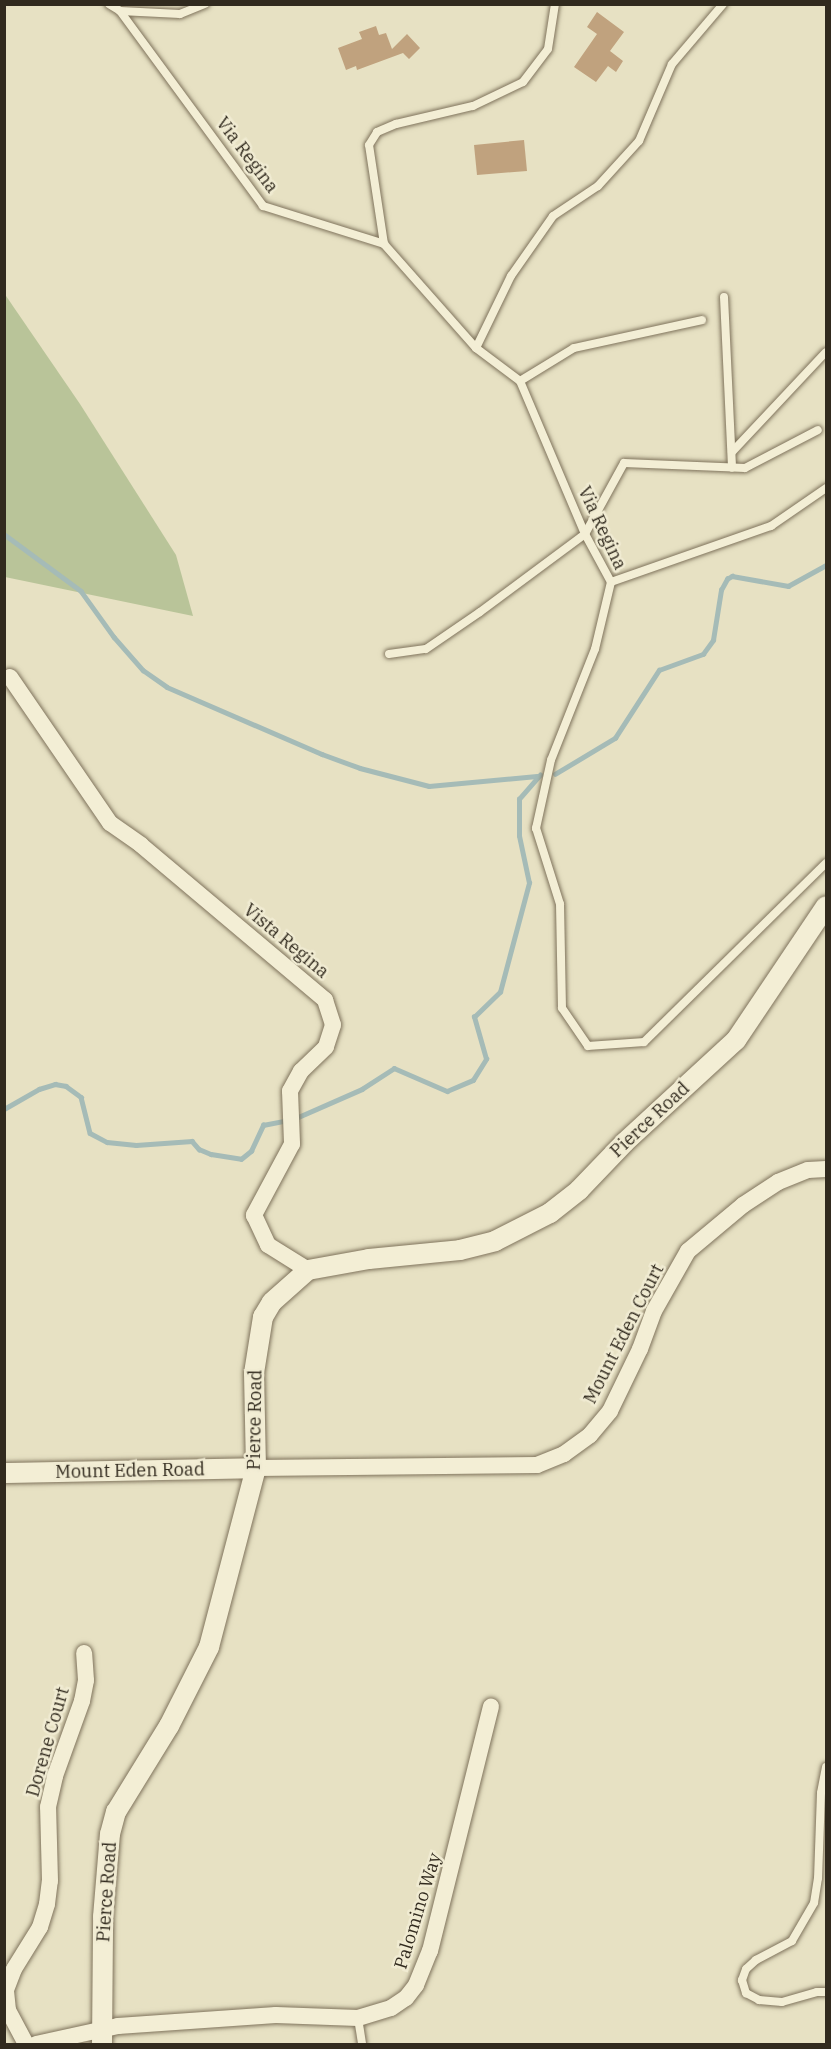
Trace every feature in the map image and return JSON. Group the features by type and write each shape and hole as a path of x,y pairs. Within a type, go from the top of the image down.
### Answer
{"street":[{"name":"Vista Regina","path":"7,672 110,823 141,845 325,999 333,1025 326,1047 301,1071 290,1091 292,1144 254,1215 268,1245 308,1270"},
{"name":"Pierce Road","path":"102,2037 104,1917 110,1834 116,1812 169,1726 209,1647 256,1468 254,1373 263,1317 272,1302 308,1270 369,1259 460,1250 495,1241 550,1213 579,1190 625,1142 736,1040 826,906"},
{"name":"Mount Eden Court","path":"256,1468 537,1465 564,1454 590,1435 610,1411 640,1349 654,1311 688,1251 743,1205 778,1182 808,1170 826,1169"},
{"name":"Mount Eden Road","path":"4,1473 256,1468"},
{"name":"Dorene Court","path":"26,2044 8,2010 6,1990 14,1969 40,1927 47,1904 50,1881 48,1807 55,1776 82,1701 86,1680 84,1653"},
{"name":"Palomino Way","path":"36,2044 276,2015 358,2018 391,2008 406,1998 416,1985 430,1951 491,1706"}],"lane":[{"name":"Via Regina","path":"109,4 120,11 263,206 384,244"},
{"path":"120,11 180,14 205,4"},
{"path":"555,4 548,49 523,82 473,106 396,124 377,132 369,145 384,244 476,348 520,381 574,348 702,320"},
{"path":"476,348 511,276 553,216 598,186 639,141 672,64 723,4"},
{"path":"724,297 732,468"},
{"path":"732,452 826,351"},
{"name":"Via Regina","path":"520,381 585,534 611,582 595,649 551,760 536,828 560,904 562,1008 588,1046 644,1041 826,863"},
{"path":"389,654 426,649 585,534 624,463 745,468 818,430"},
{"path":"611,582 771,526 826,488"},
{"path":"826,1767 821,1793 818,1878 814,1903 792,1941 756,1960 746,1969 742,1980 746,1993 759,2000 782,2002 826,1992"},
{"path":"358,2018 362,2044"}],"green space":[{"path":"4,293 80,404 176,555 193,616 5,577"}],"building":[{"path":"597,12 624,32 610,51 623,61 616,72 608,66 596,82 574,67 597,34 587,27"},
{"path":"376,26 379,35 386,33 392,49 407,34 420,48 409,59 403,53 357,70 356,66 346,70 338,48 362,39 359,32"},
{"path":"524,140 527,171 477,175 474,145"}],"waterway":[{"path":"4,534 81,591 114,637 143,670 167,687 322,754 360,768 429,786 537,776"},
{"path":"555,774 615,738 659,670 703,654 713,640 721,590 727,579 732,576 788,586 826,565"},
{"path":"296,1118 362,1089 394,1068 447,1091 473,1080 486,1059 474,1017 500,992 529,883 519,836 519,799 540,775"},
{"path":"4,1109 39,1089 55,1084 66,1086 81,1097 90,1133 107,1142 136,1145 192,1141 199,1149 211,1154 241,1159 251,1151 263,1125 288,1120"}]}
